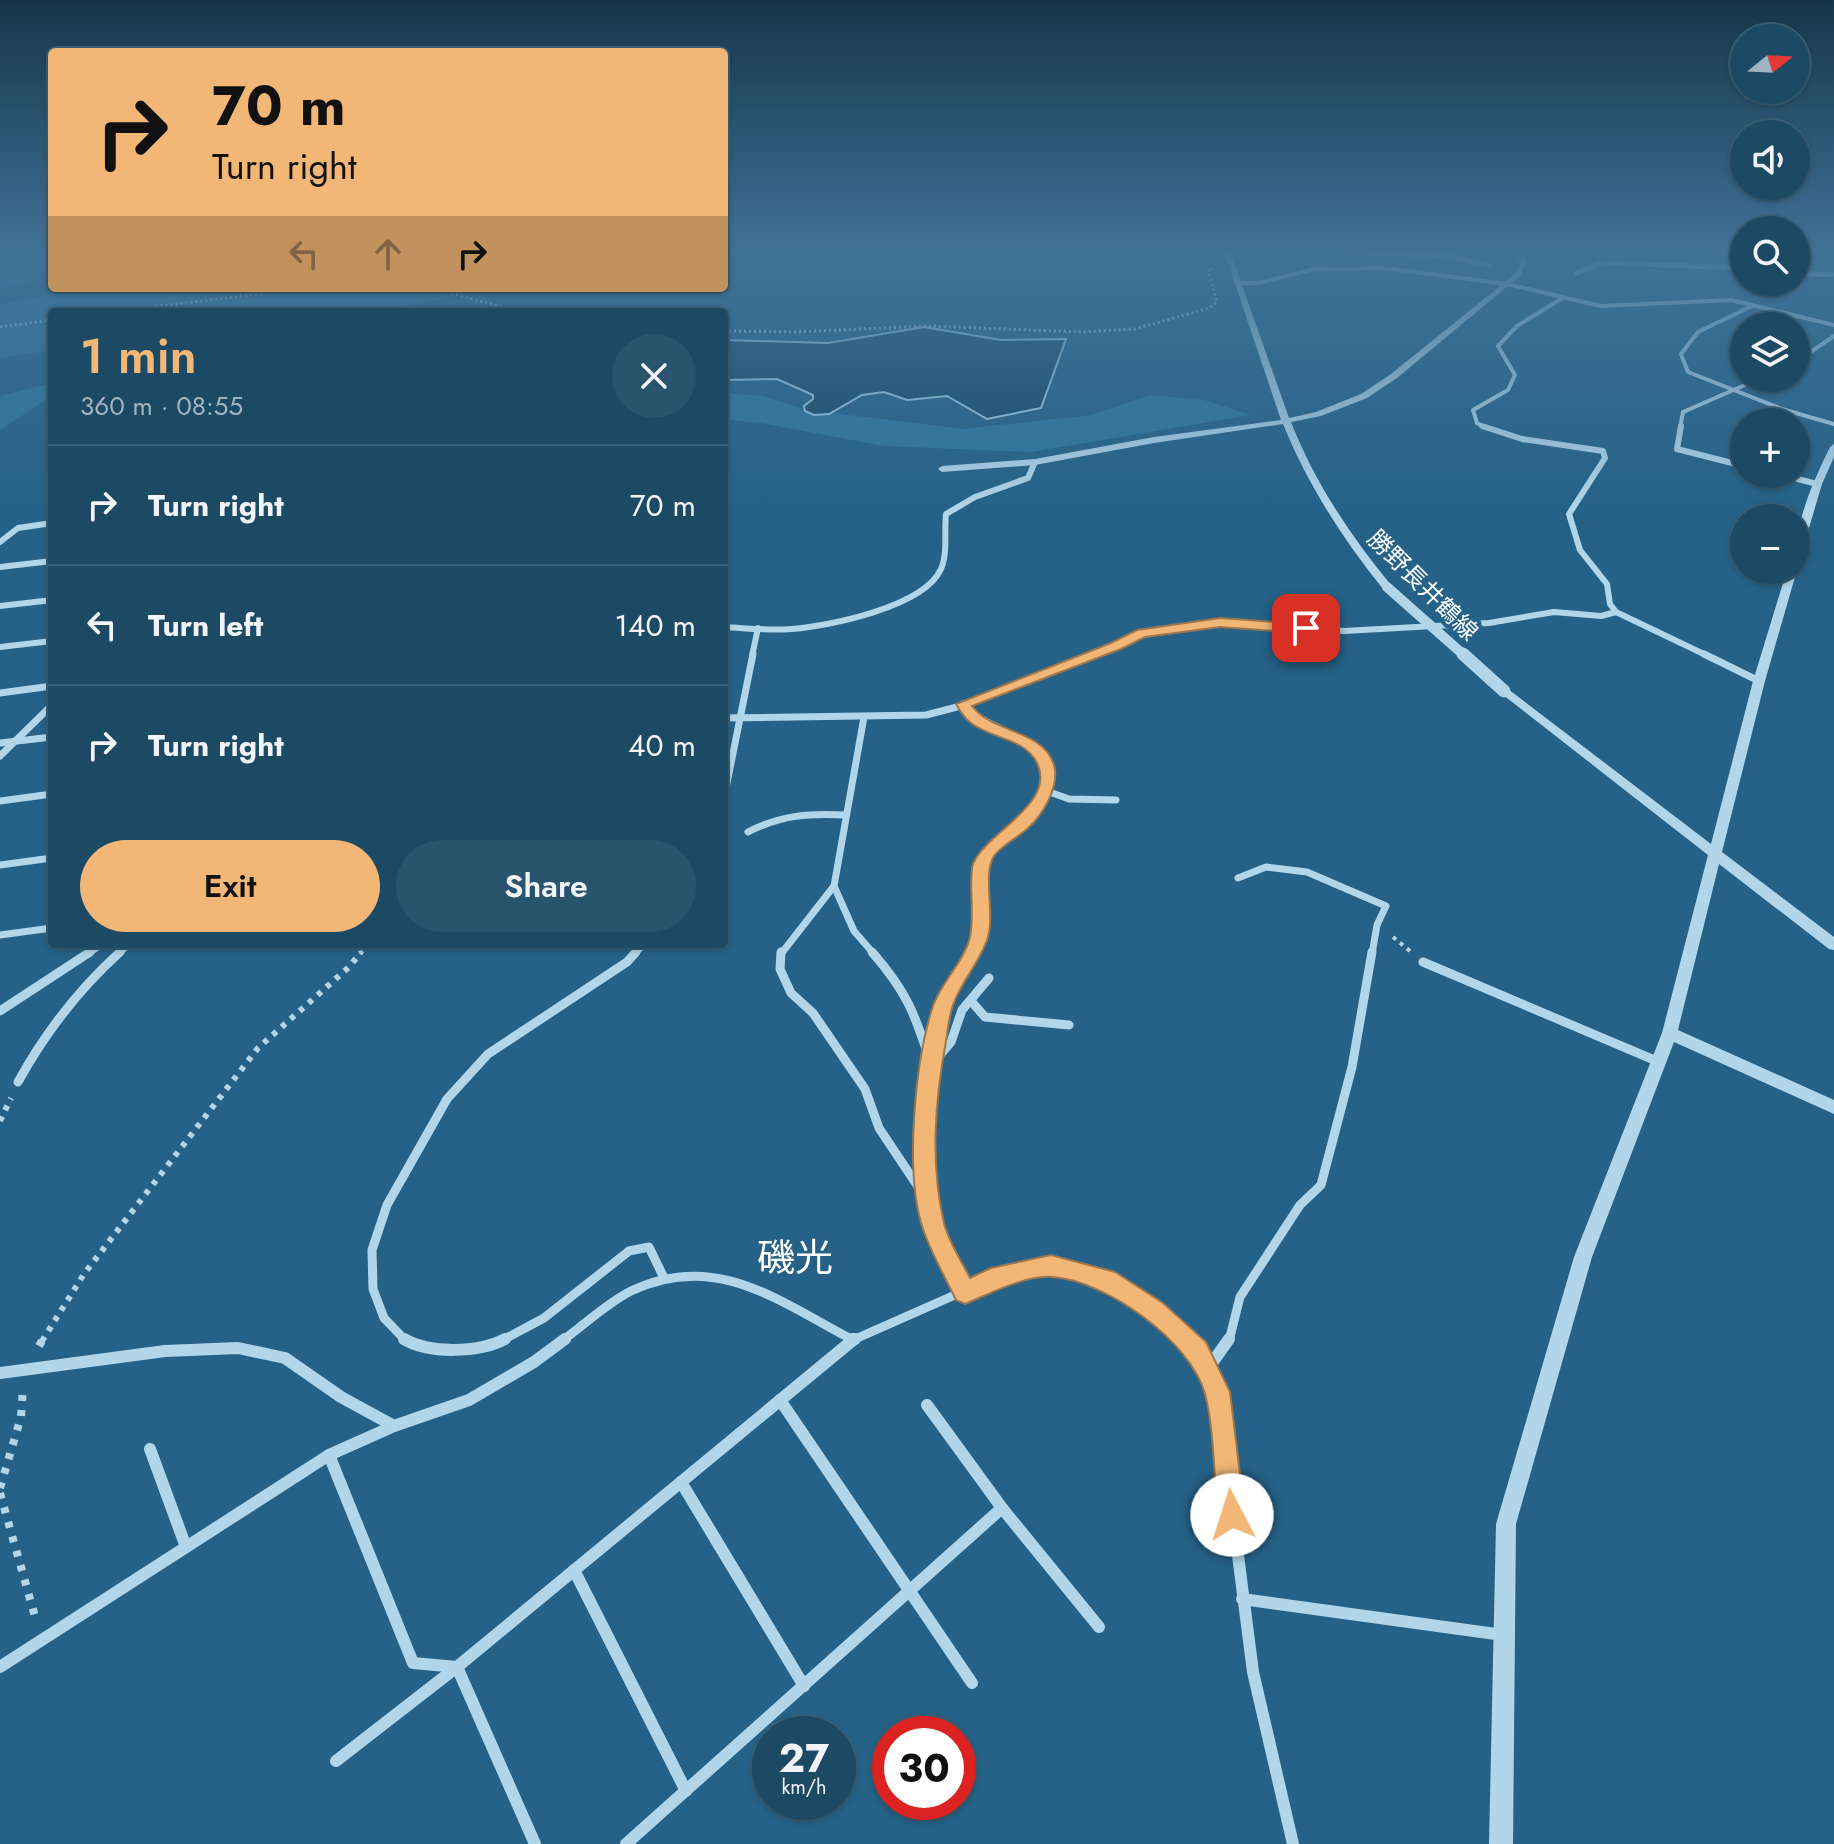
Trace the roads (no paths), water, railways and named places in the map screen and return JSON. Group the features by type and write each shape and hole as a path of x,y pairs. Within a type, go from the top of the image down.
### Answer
{"street":[{"name":"勝野長井鶴線","path":"1256,337 1284,421 1318,494 1342,532 1387,587 1504,691 1834,945"},
{"path":"942,469 1035,462 1318,414 1364,396 1442,337"},
{"path":"1506,337 1498,346 1515,375 1508,390 1473,410 1477,423 1496,435 1577,444 1603,451 1605,458 1569,514 1580,550 1607,584 1610,604 1616,612 1759,681"},
{"path":"1694,337 1681,354 1688,372 1730,390"},
{"path":"1810,352 1832,337"},
{"path":"1730,462 1677,449 1683,412 1731,392"},
{"path":"1736,392 1834,424"},
{"path":"1810,508 1817,484 1830,466 1834,447"},
{"path":"728,627 793,629 833,623 886,606 917,592 933,581 941,570 946,514 974,495 1028,478 1035,462"},
{"path":"1810,482 1817,484"},
{"path":"0,542 18,528 48,524"},
{"path":"0,567 48,561"},
{"path":"1501,1844 1506,1524 1583,1257 1670,1033 1759,681 1788,584"},
{"path":"0,606 48,600"},
{"path":"728,719 926,715 1116,646 1142,633 1180,626 1220,622 1344,631 1489,623 1554,612 1592,616 1616,612"},
{"path":"728,777 758,628"},
{"path":"0,647 48,641"},
{"path":"0,693 48,687"},
{"path":"963,704 974,718 990,728 1030,744 1045,762 1048,779 1024,823 988,851 980,868 983,906 978,940 943,1005 931,1065 923,1165 933,1227 965,1292"},
{"path":"0,756 48,709"},
{"path":"864,717 840,866 834,886 781,951 780,969 791,993 813,1013 865,1089 879,1128 930,1204"},
{"path":"0,743 48,737"},
{"path":"1044,790 1069,799 1116,800"},
{"path":"0,801 48,795"},
{"path":"748,832 775,817 806,812 846,815"},
{"path":"0,865 48,859"},
{"path":"1207,1370 1229,1341 1240,1297 1300,1205 1321,1185 1352,1067 1377,925 1386,906 1307,872 1266,867 1238,878"},
{"path":"834,886 854,931 891,974 914,1010 931,1065"},
{"path":"0,935 48,929"},
{"path":"0,1011 96,948"},
{"path":"18,1082 61,1011 125,948"},
{"path":"640,948 627,962 488,1054 447,1099 387,1205 372,1250 373,1289 384,1318 407,1342 450,1350 496,1344 544,1318 629,1251 649,1247 664,1278"},
{"path":"1423,962 1659,1062"},
{"path":"931,1065 951,1042 962,1010 989,978"},
{"path":"971,1001 985,1017 1069,1025"},
{"path":"1670,1033 1834,1107"},
{"path":"336,1761 457,1667 853,1340 991,1279 1051,1266 1107,1280 1154,1311 1197,1351 1217,1392 1253,1672 1293,1844"},
{"path":"0,1667 329,1455 394,1426 469,1400 534,1362 629,1292 664,1278 705,1275 739,1281 853,1340"},
{"path":"0,1373 165,1351 238,1348 285,1358 341,1397 394,1426"},
{"path":"780,1400 972,1683"},
{"path":"927,1405 1002,1508 1099,1627"},
{"path":"150,1449 186,1547"},
{"path":"329,1455 413,1663 457,1667"},
{"path":"681,1482 804,1686"},
{"path":"626,1844 1002,1508"},
{"path":"574,1570 686,1791"},
{"path":"1242,1599 1504,1636"},
{"path":"457,1667 535,1844"}],"district":[{"name":"磯光","path":"795,1257"}]}
